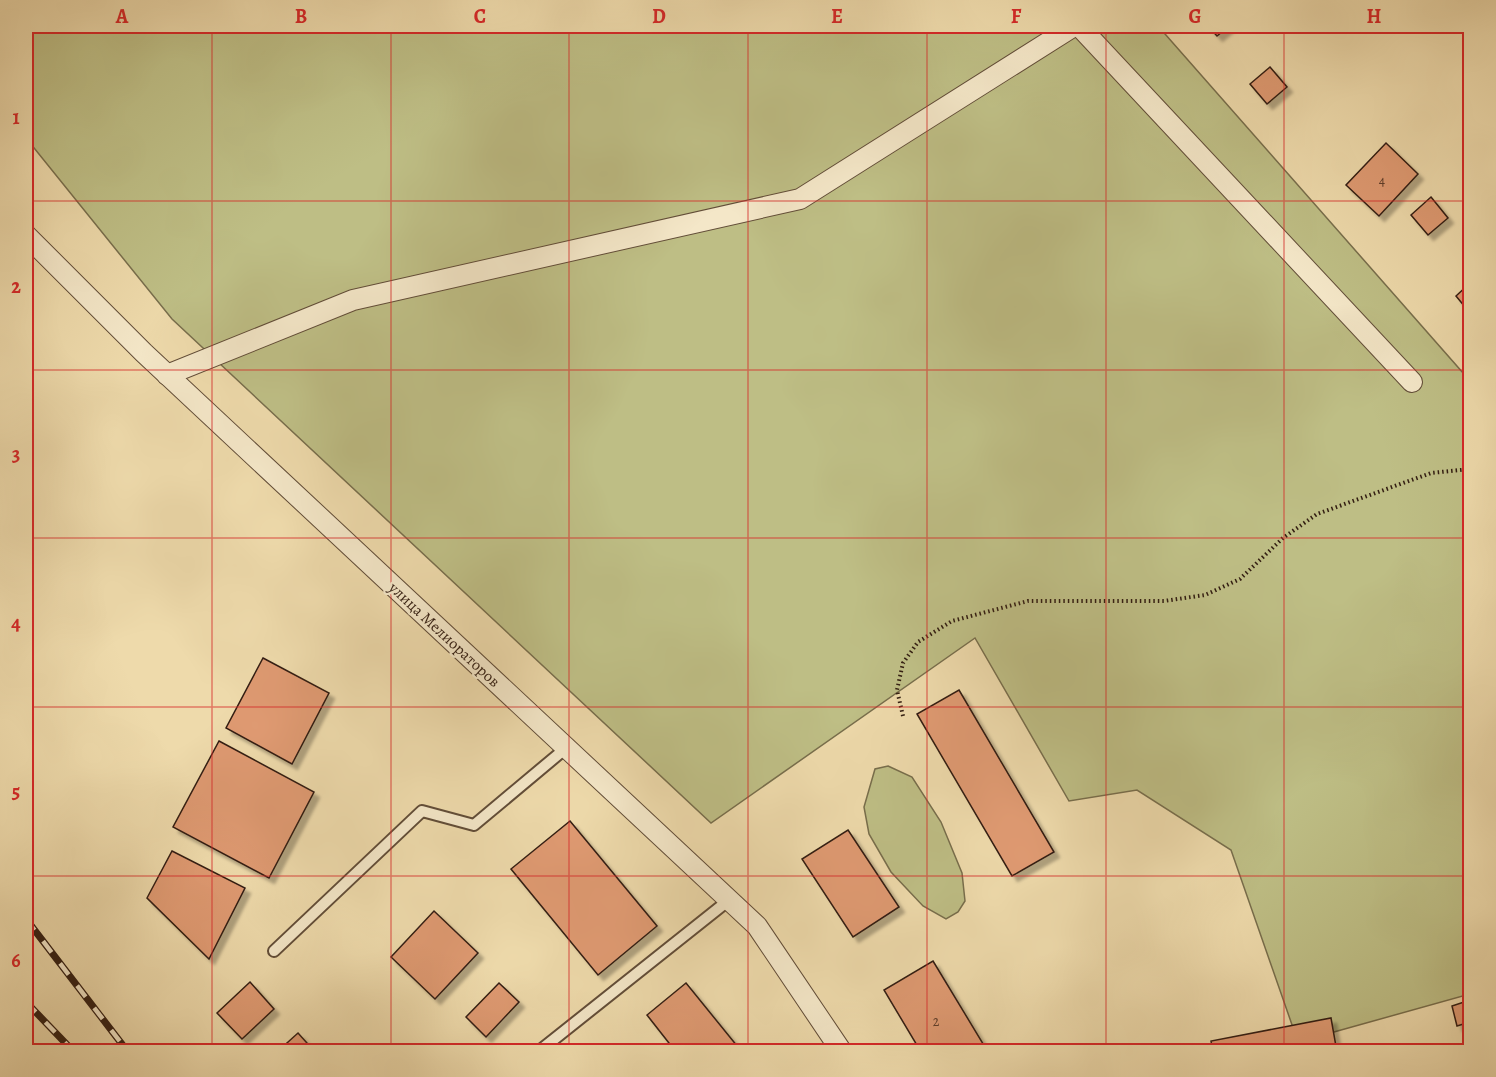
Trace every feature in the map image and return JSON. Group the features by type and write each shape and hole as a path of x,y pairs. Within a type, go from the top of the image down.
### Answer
{"street":[{"path":"167,375 353,300 800,199 1074,26"},
{"path":"1079,26 1412,382"},
{"name":"улица Мелиораторов","path":"26,235 167,375 757,926 842,1052"}],"lane":[{"path":"274,951 422,811 474,825 566,748"},
{"path":"538,1052 729,900"}],"path":[{"path":"903,716 897,690 903,663 918,642 952,621 1028,600 1164,601 1205,595 1240,579 1283,538 1317,514 1431,473 1470,469"}],"green space":[{"path":"26,26 1158,26 1464,374 1470,371 1470,994 1298,1042 1231,850 1137,790 1069,801 975,638 711,823 172,319 26,138"},
{"path":"888,766 912,777 941,822 962,873 965,901 958,912 946,919 923,906 891,872 869,834 864,807 875,769"}],"building":[{"path":"1208,26 1229,26 1217,36"},
{"path":"1270,67 1287,87 1267,104 1250,84"},
{"path":"1386,143 1418,174 1379,216 1346,185"},
{"path":"1431,197 1448,218 1428,235 1411,215"},
{"path":"1470,283 1470,313 1456,296"},
{"path":"263,658 329,693 292,764 226,728"},
{"path":"959,690 1054,852 1012,876 917,714"},
{"path":"219,741 314,792 269,878 173,827"},
{"path":"570,821 657,926 598,975 511,869"},
{"path":"848,830 899,907 853,937 802,859"},
{"path":"172,851 245,888 209,959 147,898"},
{"path":"434,911 478,953 435,999 391,957"},
{"path":"933,961 988,1052 921,1052 884,990"},
{"path":"250,982 274,1009 242,1039 217,1013"},
{"path":"499,983 519,1002 486,1037 466,1017"},
{"path":"686,983 742,1052 676,1052 647,1015"},
{"path":"1470,1000 1470,1022 1457,1026 1452,1006"},
{"path":"1331,1018 1337,1052 1213,1052 1211,1041"},
{"path":"298,1033 315,1052 277,1052"}],"railway":[{"path":"26,919 128,1052"},
{"path":"26,1002 74,1052"}]}
